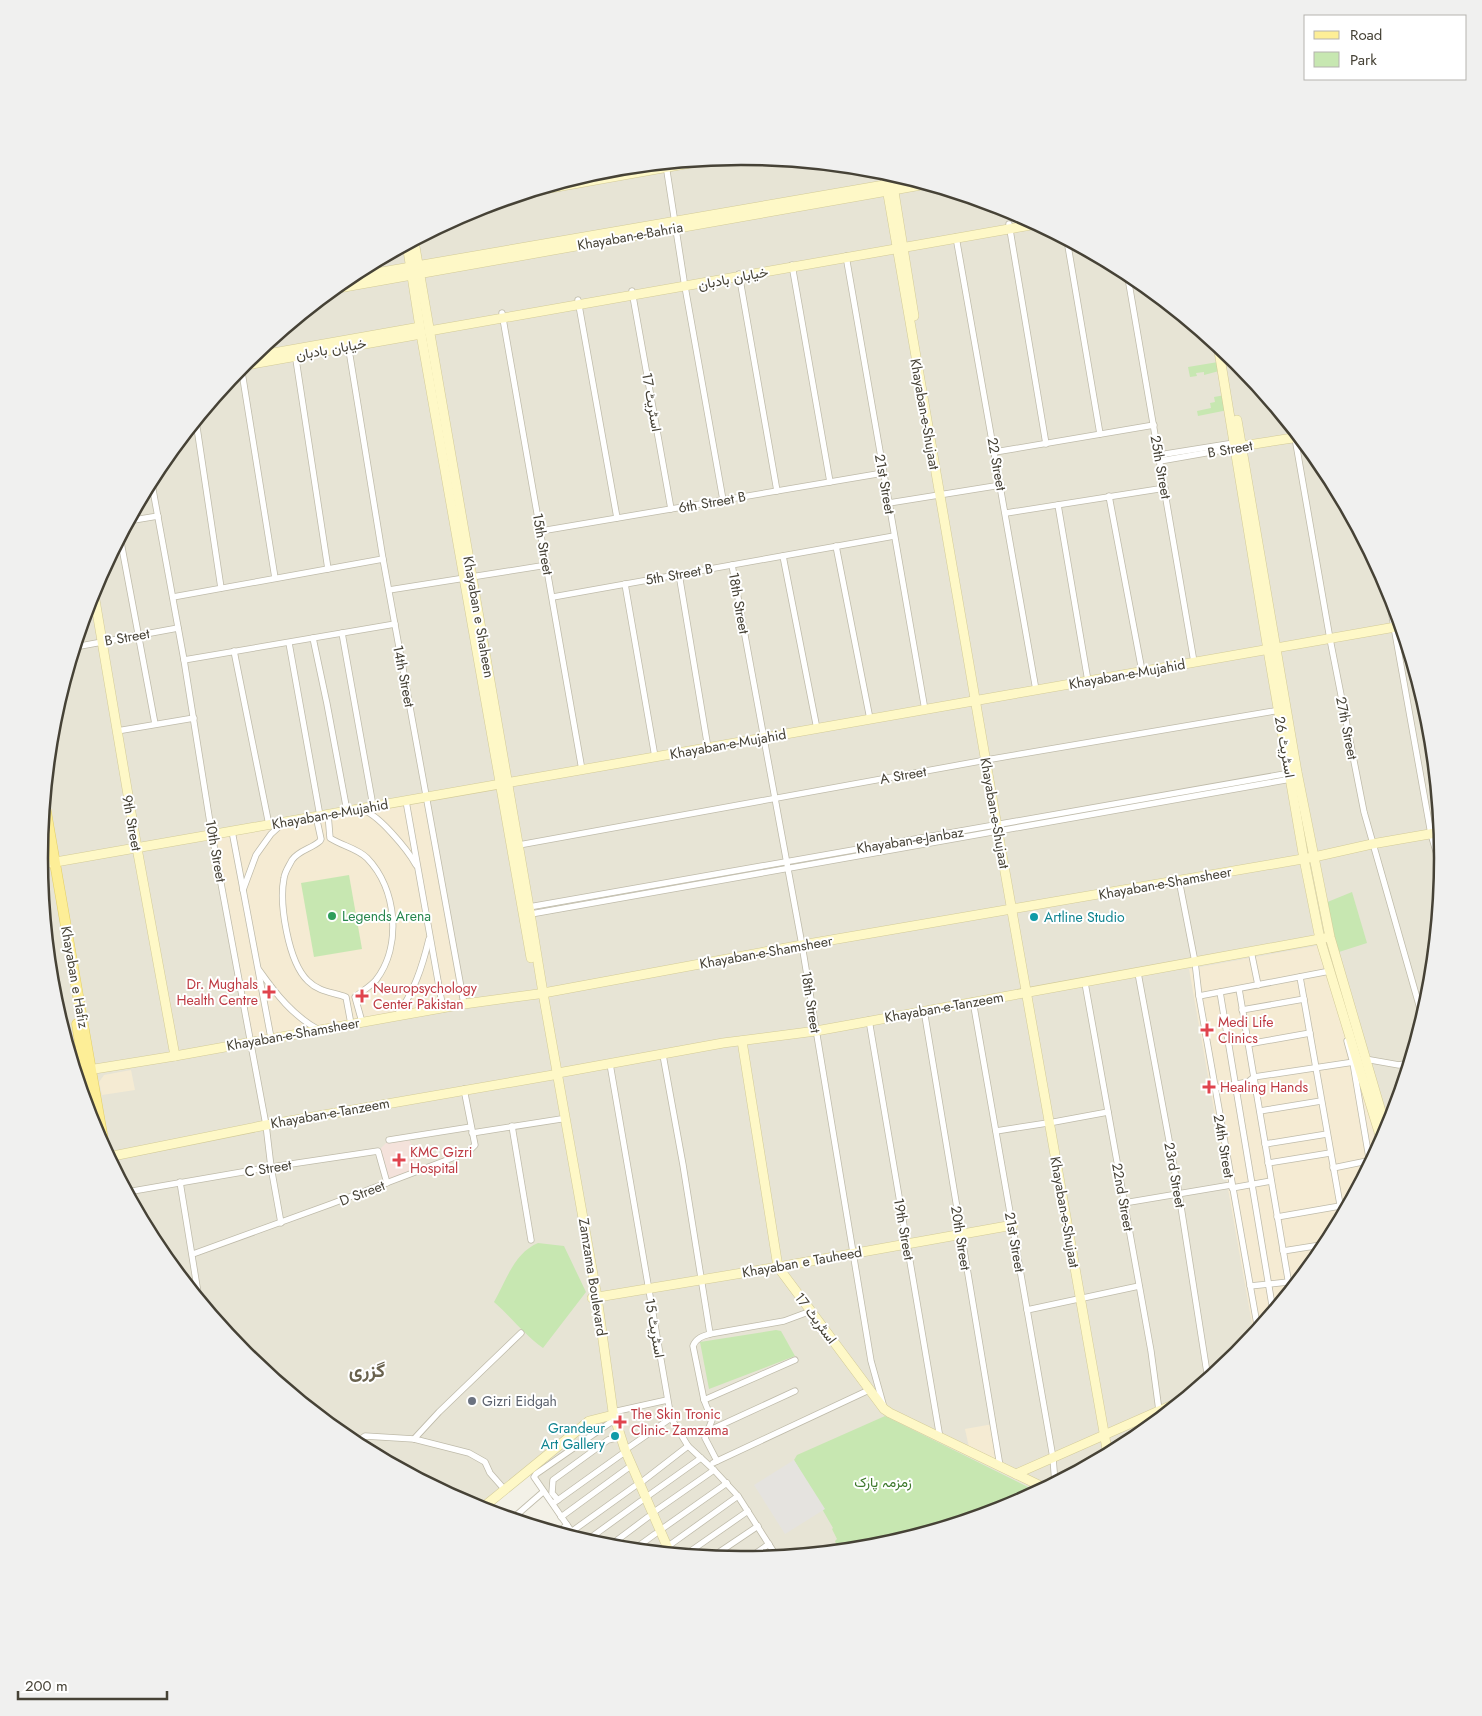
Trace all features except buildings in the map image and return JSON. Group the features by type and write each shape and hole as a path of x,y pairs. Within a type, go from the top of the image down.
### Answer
{"main road":[{"name":"Khayaban-e-Shujaat","path":"888,181 1108,1447"},
{"name":"Khayaban-e-Shujaat","path":"890,187 891,181"},
{"name":"Khayaban-e-Bahria","path":"890,187 901,184"},
{"name":"Khayaban-e-Bahria","path":"351,285 415,270 890,187 909,185"},
{"name":"خیابان بادبان","path":"1010,227 1020,224"},
{"name":"خیابان بادبان","path":"264,355 424,330 1025,225"},
{"name":"Khayaban e Shaheen","path":"414,246 415,270 424,330 540,993"},
{"name":"Khayaban e Shaheen","path":"409,249 415,270"},
{"name":"Khayaban-e-Bahria","path":"364,276 415,270"},
{"name":"خیابان بادبان","path":"258,362 295,352"},
{"name":"اسٹریٹ 26","path":"1220,358 1283,710 1314,858 1330,972 1379,1131"},
{"name":"اسٹریٹ 26","path":"1226,363 1237,445"},
{"name":"B Street","path":"1237,445 1290,435"},
{"name":"9th Street","path":"96,604 175,1056"},
{"name":"Khayaban-e-Mujahid","path":"53,863 1395,627"},
{"name":"اسٹریٹ 26","path":"1283,710 1290,776 1304,859 1358,1061 1383,1121"},
{"name":"Khayaban e Shaheen","path":"504,784 519,846 530,911 540,993"},
{"path":"49,832 53,863"},
{"name":"Khayaban-e-Shamsheer","path":"84,1073 464,1004 540,993 802,945 1314,858 1372,844 1433,833"},
{"path":"48,845 53,863"},
{"name":"Khayaban e Hafiz","path":"53,863 84,1073 91,1100"},
{"name":"Khayaban-e-Tanzeem","path":"115,1156 266,1125 464,1089 1029,993 1325,938"},
{"name":"Zamzama Boulevard","path":"540,993 595,1298 611,1416 616,1438 663,1547"},
{"name":"اسٹریٹ 17","path":"742,1041 778,1267 884,1409 1038,1485"},
{"path":"84,1073 87,1088"},
{"name":"Zamzama Boulevard","path":"556,1074 561,1119 595,1298"},
{"name":"Khayaban e Tauheed","path":"595,1298 1012,1225"},
{"name":"Zamzama Boulevard","path":"611,1416 628,1468 637,1485"},
{"path":"488,1504 589,1421 611,1416"},
{"path":"1016,1474 1146,1421"},
{"name":"Khayaban-e-Shujaat","path":"1107,1436 1110,1445"}],"street":[{"path":"667,169 685,284 724,500"},
{"path":"1010,227 1046,444"},
{"name":"22 Street","path":"956,236 1036,690"},
{"path":"1068,247 1100,434"},
{"name":"21st Street","path":"846,256 925,710"},
{"path":"792,265 830,482"},
{"path":"739,275 777,491"},
{"name":"25th Street","path":"1128,282 1194,662"},
{"name":"اسٹریٹ 17","path":"632,293 671,509"},
{"path":"578,302 616,518"},
{"name":"15th Street","path":"503,316 582,770"},
{"name":"14th Street","path":"347,343 388,590 464,1004"},
{"path":"295,352 328,568"},
{"path":"243,377 275,578"},
{"path":"995,452 1154,425"},
{"path":"197,429 221,588"},
{"name":"B Street","path":"1160,458 1237,445"},
{"name":"27th Street","path":"1298,445 1330,639 1364,812 1418,1006"},
{"name":"6th Street B","path":"541,531 883,473"},
{"path":"888,503 1001,485"},
{"path":"1006,513 1165,488"},
{"name":"10th Street","path":"153,490 194,718 212,835 266,1125 281,1223"},
{"path":"1109,496 1142,672"},
{"path":"1058,504 1088,681"},
{"path":"135,521 158,516"},
{"name":"5th Street B","path":"552,597 894,536"},
{"path":"122,546 155,724"},
{"path":"836,546 870,719"},
{"path":"784,556 817,728"},
{"path":"172,597 383,559"},
{"path":"388,590 547,565"},
{"name":"18th Street","path":"732,565 802,945 872,1361 884,1409"},
{"path":"678,574 708,748"},
{"path":"625,584 655,757"},
{"path":"184,660 395,624"},
{"name":"B Street","path":"81,646 178,628"},
{"path":"342,633 373,806"},
{"path":"313,638 349,811 364,810 382,823 410,855 419,872"},
{"path":"1399,640 1433,818"},
{"path":"289,643 322,815 332,840 357,851 367,858 384,884 391,908 393,932 390,955 376,980 356,996 362,1022"},
{"path":"234,651 269,825"},
{"name":"A Street","path":"519,846 988,760 1283,710"},
{"path":"117,731 194,718"},
{"name":"Khayaban-e-Janbaz","path":"530,911 788,868 1290,776"},
{"path":"406,801 443,1008"},
{"path":"322,815 320,841 294,858 284,878 287,928 291,951 300,971 315,986 328,993 346,996 351,1024"},
{"path":"243,890 256,855 271,834 284,822"},
{"name":"Khayaban-e-Janbaz","path":"530,911 787,861 1000,828"},
{"path":"232,831 271,1038"},
{"path":"320,833 329,832"},
{"name":"24th Street","path":"1179,880 1195,962 1231,1187 1256,1321"},
{"path":"396,1017 418,978 430,935"},
{"path":"1251,951 1258,985"},
{"path":"258,968 284,1002 297,1015 320,1030"},
{"path":"1199,996 1330,972"},
{"name":"23rd Street","path":"1138,973 1179,1194 1207,1371"},
{"path":"1277,1217 1340,1206 1300,977"},
{"name":"22nd Street","path":"1085,983 1152,1351 1159,1411"},
{"path":"1239,989 1289,1282"},
{"path":"1220,992 1272,1303"},
{"path":"1242,1010 1304,999"},
{"name":"21st Street","path":"973,1002 1053,1458 1054,1477"},
{"name":"20th Street","path":"924,1010 1000,1466"},
{"path":"349,1013 359,1011"},
{"name":"19th Street","path":"869,1020 940,1438"},
{"path":"1248,1044 1310,1032"},
{"path":"663,1055 710,1334"},
{"path":"1358,1061 1369,1152"},
{"path":"1214,1088 1248,1082 1254,1078 1358,1061 1403,1064"},
{"name":"اسٹریٹ 15","path":"610,1064 671,1418 688,1446 738,1496 773,1550"},
{"path":"464,1089 472,1130"},
{"path":"1260,1112 1322,1101"},
{"path":"996,1130 1108,1112"},
{"path":"389,1140 561,1119"},
{"path":"512,1126 531,1240"},
{"name":"D Street","path":"193,1254 281,1223 468,1152 474,1144 472,1130"},
{"path":"1265,1144 1327,1134"},
{"name":"C Street","path":"133,1191 378,1151 387,1183"},
{"path":"1268,1163 1330,1153"},
{"path":"1333,1168 1364,1163"},
{"path":"1124,1202 1271,1181"},
{"path":"180,1182 198,1288"},
{"path":"1283,1251 1316,1246"},
{"path":"1250,1286 1268,1284 1286,1286"},
{"path":"1027,1310 1139,1286"},
{"path":"717,1461 704,1435 708,1431 712,1420 704,1400 693,1346 700,1337 710,1334 784,1321 811,1311"},
{"path":"414,1439 439,1412 521,1333"},
{"path":"704,1400 795,1360"},
{"path":"709,1465 870,1390"},
{"path":"708,1431 795,1391"},
{"path":"569,1530 534,1479 535,1476 611,1416 667,1400"},
{"path":"552,1504 671,1418"},
{"path":"362,1439 365,1436 414,1439 468,1453 488,1464 490,1472 505,1490"},
{"path":"558,1500 552,1492 553,1480 608,1440 616,1438"},
{"path":"573,1531 688,1446"},
{"path":"594,1535 701,1458"},
{"path":"561,1517 628,1468"},
{"path":"617,1540 714,1470"},
{"path":"641,1544 727,1483"},
{"path":"517,1515 543,1492"},
{"path":"669,1548 738,1496"},
{"path":"693,1550 748,1511"},
{"path":"563,1528 566,1525"},
{"path":"722,1551 758,1526"},
{"path":"760,1551 769,1544"}],"shaded area":[{"path":"741,164 832,170 920,188 964,201 1006,217 1088,257 1126,281 1198,337 1262,401 1291,436 1318,473 1342,511 1363,551 1398,635 1411,679 1429,767 1433,813 1433,903 1429,949 1411,1037 1398,1081 1382,1123 1342,1205 1318,1243 1262,1315 1198,1379 1126,1435 1088,1459 1006,1499 964,1515 920,1528 832,1546 786,1550 696,1550 650,1546 570,1530 528,1472 490,1504 434,1480 394,1459 356,1435 284,1379 220,1315 164,1243 140,1205 100,1123 84,1081 71,1037 53,949 48,858 53,767 71,679 84,635 100,593 140,511 164,473 220,401 284,337 319,308 356,281 394,257 434,236 518,201 562,188 650,170 696,166"},
{"path":"427,797 464,1004 251,1042 212,835"},
{"path":"1321,945 1378,1132 1342,1205 1318,1243 1291,1280 1252,1325 1189,969"},
{"path":"131,1070 135,1090 102,1095 99,1082 104,1075"},
{"name":"KMC Gizri Hospital","path":"408,1137 422,1169 387,1183 378,1151 389,1140"},
{"path":"993,1424 1000,1466 970,1452 965,1429"},
{"path":"794,1460 825,1509 785,1534 754,1485"}],"green space":[{"path":"1218,362 1219,371 1204,375 1204,372 1196,373 1197,376 1190,377 1188,367"},
{"path":"1225,395 1228,410 1198,416 1197,411 1211,408 1210,403 1215,402 1214,397"},
{"name":"Legends Arena","path":"349,875 362,949 314,957 301,883"},
{"path":"1352,892 1367,943 1339,952 1325,903"},
{"path":"538,1243 564,1246 586,1292 543,1348 494,1302 517,1261 523,1253"},
{"path":"776,1330 781,1331 795,1356 709,1389 700,1342"},
{"name":"زمزمہ پارک","path":"885,1416 1030,1488 964,1515 920,1528 837,1545 835,1541 837,1539 833,1528 794,1460 797,1455"}],"place":[{"name":"Legends Arena","path":"332,916"},
{"name":"Artline Studio","path":"1034,917"},
{"name":"Dr. Mughals Health Centre","path":"269,992"},
{"name":"Neuropsychology Center Pakistan","path":"362,996"},
{"name":"Medi Life Clinics","path":"1207,1030"},
{"name":"Healing Hands","path":"1209,1087"},
{"name":"KMC Gizri Hospital","path":"399,1160"},
{"name":"Gizri Eidgah","path":"472,1401"},
{"name":"The Skin Tronic Clinic- Zamzama","path":"620,1422"},
{"name":"Grandeur Art Gallery","path":"615,1436"}],"district":[{"name":"گزری","path":"367,1370"}]}
